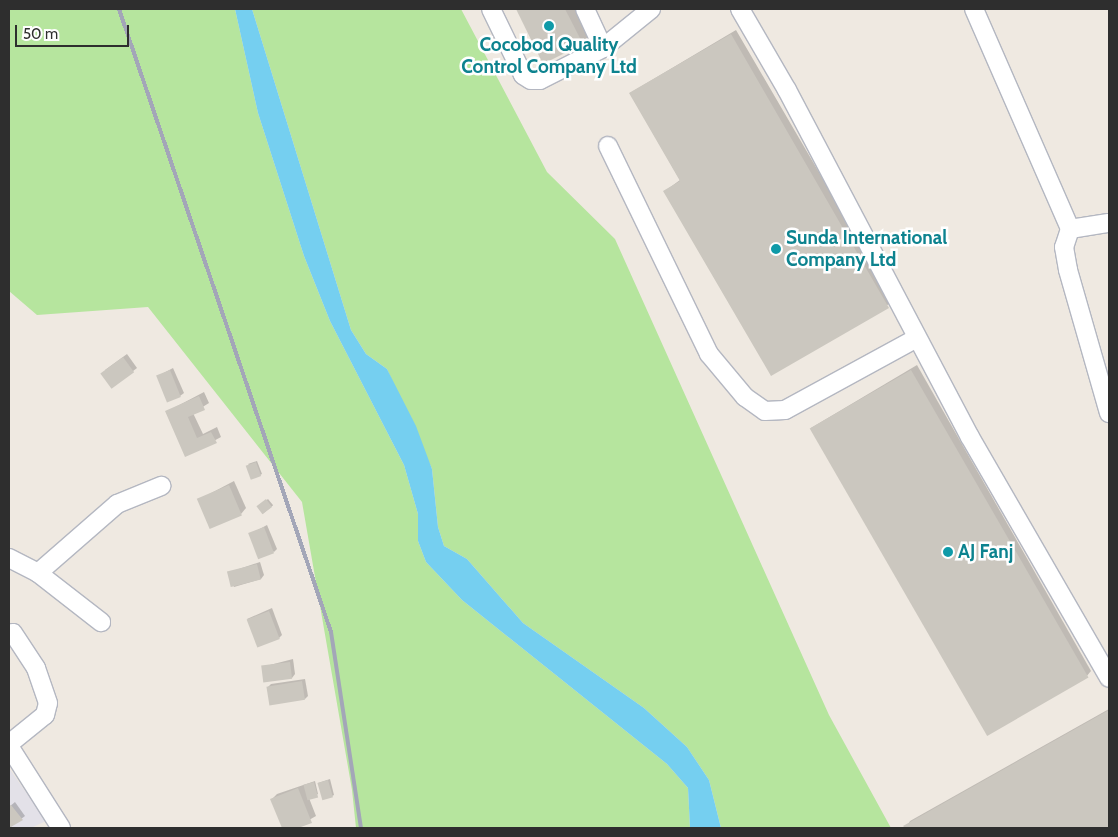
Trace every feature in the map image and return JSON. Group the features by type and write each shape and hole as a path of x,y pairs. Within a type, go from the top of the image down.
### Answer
{"street":[{"path":"492,9 522,76 531,80 540,80 603,48 651,9"},
{"path":"585,9 603,48"},
{"path":"740,9 787,90 916,338 1109,678"},
{"path":"974,9 1070,229 1064,247 1068,270 1109,413"},
{"path":"608,146 709,354 745,396 765,411 786,410 916,338"},
{"path":"1070,229 1109,223"},
{"path":"38,574 117,504 161,486"},
{"path":"9,558 38,574 101,622"},
{"path":"13,633 36,668 48,703 45,715 9,745 61,828"}],"shaded area":[{"path":"9,768 46,821 31,828 9,828"}],"green space":[{"path":"9,9 235,9 258,113 304,256 330,321 404,465 418,514 418,541 426,562 462,600 667,764 688,788 690,828 356,828 352,790 302,502 148,307 37,315 9,291"},
{"path":"252,9 461,9 547,172 615,239 829,715 891,828 721,828 709,780 687,747 644,708 523,623 467,559 444,546 438,527 432,469 387,369 366,354 351,330"}],"water":[{"path":"235,9 252,9 351,330 366,354 387,369 416,426 432,469 438,527 444,546 467,559 523,623 644,708 687,747 709,780 721,828 690,828 688,788 667,764 462,600 426,562 418,541 418,514 404,465 330,321 304,256 258,113"}],"building":[{"name":"Cocobod Quality Control Company Ltd","path":"516,9 565,9 583,44 543,64"},
{"name":"Sunda International Company Ltd","path":"731,34 889,308 771,376 663,191 680,181 629,93"},
{"path":"123,357 134,372 112,389 100,373"},
{"path":"170,370 181,397 167,403 156,376"},
{"name":"AJ Fanj","path":"911,370 1088,677 987,736 810,428"},
{"path":"199,396 205,410 188,417 197,438 211,432 217,443 185,457 165,411"},
{"path":"256,462 261,476 251,480 246,466"},
{"path":"229,485 242,515 210,529 197,499"},
{"path":"266,499 272,507 262,514 256,506"},
{"path":"264,527 274,553 258,559 248,533"},
{"path":"257,564 261,580 231,587 227,571"},
{"path":"269,611 280,639 257,648 247,620"},
{"path":"290,662 292,679 263,682 261,666"},
{"path":"302,681 305,700 269,705 266,687"},
{"path":"1109,710 1109,828 905,828 903,826"},
{"path":"328,780 333,797 322,800 317,783"},
{"path":"314,782 318,797 308,800 303,785"},
{"path":"298,788 312,823 298,828 282,828 270,799"},
{"path":"11,805 23,820 9,828 9,806"}],"railway":[{"path":"119,9 331,632 361,828"}],"place":[{"name":"Cocobod Quality Control Company Ltd","path":"549,26"},
{"name":"Sunda International Company Ltd","path":"776,249"},
{"name":"AJ Fanj","path":"948,552"}]}
